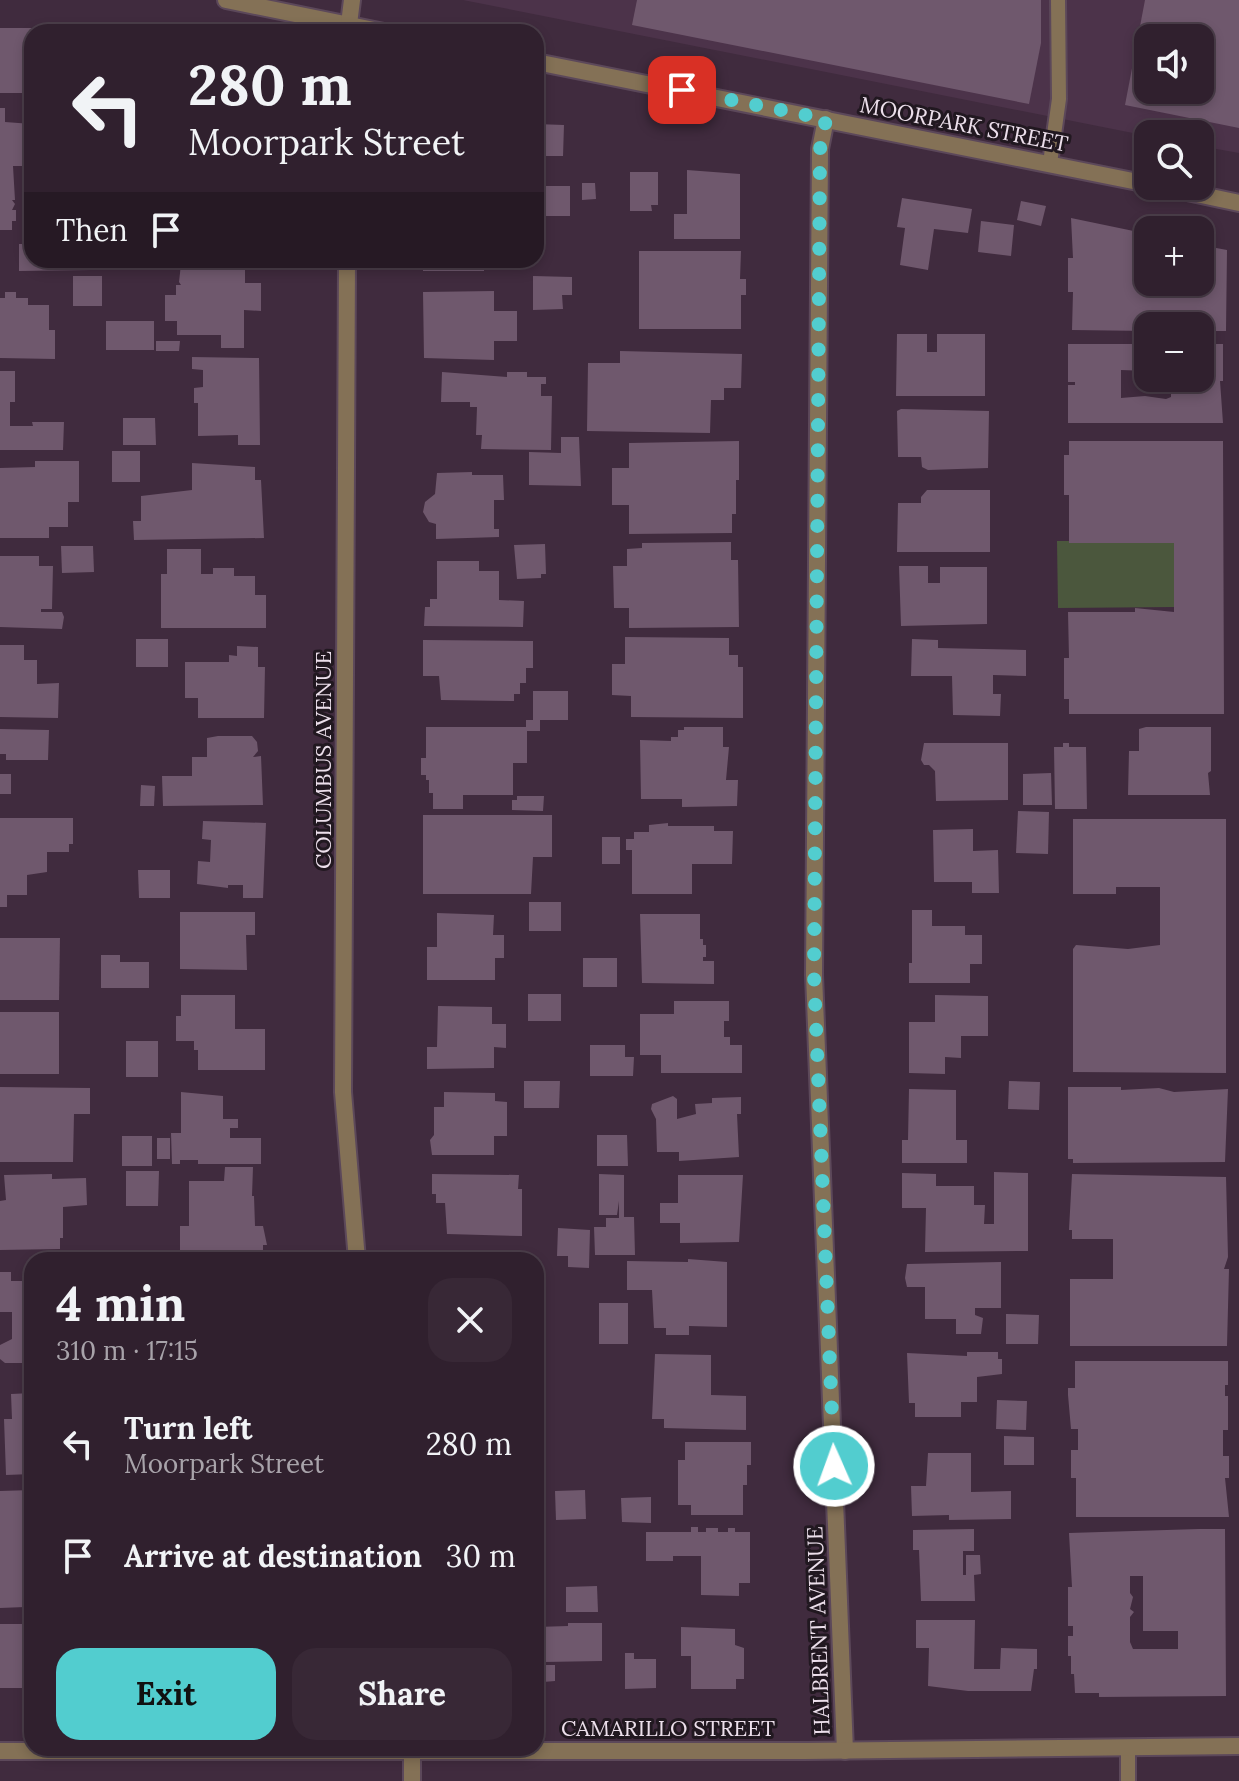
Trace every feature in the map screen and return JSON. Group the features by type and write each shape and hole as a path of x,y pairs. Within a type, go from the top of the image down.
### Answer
{"street":[{"path":"226,0 331,24"},
{"path":"349,24 352,0"},
{"name":"MOORPARK STREET","path":"544,64 1134,181"},
{"name":"HALBRENT AVENUE","path":"826,119 820,149 814,975 845,1751"},
{"path":"1214,198 1239,203"},
{"name":"COLUMBUS AVENUE","path":"347,268 343,1092 356,1252"},
{"name":"CAMARILLO STREET","path":"544,1749 845,1751 1239,1746"},
{"name":"CAMARILLO STREET","path":"0,1751 24,1751"},
{"path":"412,1756 412,1781"}],"lane":[{"path":"1050,163 1059,99 1058,0"},
{"path":"1128,1748 1128,1781"}],"shaded area":[{"path":"463,0 1239,0 1239,153 1214,149 1214,120 1134,120 1134,133"}],"green space":[{"path":"1057,541 1175,541 1175,607 1058,608"}],"building":[{"path":"637,0 1041,0 1041,43 1029,104 632,25"},
{"path":"1145,0 1239,0 1239,128 1214,123 1214,120 1199,120 1125,105 1134,58 1134,104 1214,104 1214,24 1140,24"},
{"path":"0,28 24,28 24,93 0,93"},
{"path":"0,108 5,108 5,122 24,123 24,166 13,166 15,200 12,200 15,204 12,210 16,210 16,221 12,221 12,230 0,230"},
{"path":"544,124 564,125 563,156 544,156"},
{"path":"687,170 740,174 740,239 674,239 674,214 687,214"},
{"path":"630,172 658,172 658,205 651,205 652,211 630,211"},
{"path":"582,183 595,183 596,199 582,200"},
{"path":"544,186 570,186 570,216 544,216"},
{"path":"902,198 972,209 968,233 934,229 928,270 900,265 905,228 897,227"},
{"path":"1021,201 1046,206 1041,226 1017,220"},
{"path":"1071,218 1134,231 1134,296 1214,296 1214,248 1227,250 1226,331 1214,331 1214,312 1134,312 1134,331 1072,330 1073,292 1068,292 1068,258 1073,258"},
{"path":"981,221 1014,225 1011,256 978,252"},
{"path":"19,244 24,244 24,268 91,268 91,270 19,271"},
{"path":"639,251 741,251 740,279 746,279 746,295 741,295 741,329 639,329"},
{"path":"181,268 245,268 245,283 261,283 261,311 244,310 244,348 221,348 221,335 177,335 177,321 165,321 165,295 176,295 176,285 181,285"},
{"path":"423,268 484,268 484,271 423,271"},
{"path":"73,276 102,276 102,306 73,306"},
{"path":"533,276 572,277 572,295 562,295 563,309 533,310"},
{"path":"494,291 494,311 517,311 517,341 494,341 494,360 424,358 423,292"},
{"path":"5,292 16,292 16,298 28,298 28,305 49,305 49,330 55,330 55,359 0,358 0,298 5,298"},
{"path":"106,321 154,321 154,350 106,350"},
{"path":"897,334 927,334 927,352 937,352 937,334 985,334 985,396 896,396"},
{"path":"156,341 180,341 179,351 156,351"},
{"path":"1068,344 1134,344 1134,370 1121,370 1121,398 1145,396 1166,399 1171,397 1171,392 1214,392 1214,344 1223,344 1223,381 1220,381 1223,423 1068,423 1068,385 1075,385 1075,382 1068,382"},
{"path":"620,351 742,354 741,388 724,388 724,400 711,400 710,433 587,431 588,363 620,363"},
{"path":"192,357 259,358 260,445 238,445 238,435 198,436 198,403 194,403 194,388 203,387 203,370 192,369"},
{"path":"0,371 15,371 15,402 10,402 10,426 64,422 63,450 0,450"},
{"path":"442,372 507,377 507,372 527,372 527,377 546,377 546,384 541,384 541,396 552,396 551,450 481,449 482,435 476,435 477,407 470,407 470,402 441,402"},
{"path":"897,411 989,411 988,468 928,470 922,467 921,457 898,457"},
{"path":"123,418 155,418 156,445 123,445"},
{"path":"561,437 579,437 581,486 529,485 529,452 561,453"},
{"path":"739,441 739,480 736,480 736,514 732,514 732,533 629,534 629,505 612,505 612,468 629,468 629,443"},
{"path":"1069,441 1223,441 1224,714 1069,714 1069,699 1064,699 1064,658 1069,658 1068,612 1135,612 1135,608 1174,612 1174,543 1069,543 1069,495 1064,495 1064,455 1069,455"},
{"path":"112,451 140,451 140,482 112,482"},
{"path":"35,461 79,461 79,502 68,502 68,527 49,527 49,538 0,538 0,468 35,467"},
{"path":"192,463 255,467 255,480 261,480 264,538 134,540 133,521 141,521 141,496 192,490"},
{"path":"472,472 472,475 503,475 504,500 494,500 494,529 499,529 499,537 436,539 436,524 429,522 423,512 425,502 435,494 437,473"},
{"path":"927,490 990,490 990,552 897,552 898,503 921,503 921,497"},
{"path":"731,542 731,560 738,560 739,627 629,628 629,608 614,608 613,566 627,566 627,549 642,548 642,543"},
{"path":"545,544 546,574 541,574 541,578 517,579 514,545"},
{"path":"61,546 93,546 94,572 62,573"},
{"path":"167,549 201,549 201,574 213,574 213,568 234,568 234,576 255,576 255,595 266,595 266,628 161,628 161,574 167,574"},
{"path":"0,556 39,556 39,566 53,566 52,609 41,609 41,612 62,612 62,629 0,627"},
{"path":"437,561 479,561 479,571 499,571 499,600 524,601 523,627 424,626 425,607 430,607 430,599 437,599"},
{"path":"899,566 928,566 928,583 940,583 940,567 987,567 987,624 901,626"},
{"path":"625,637 729,638 729,655 738,655 738,667 743,667 743,718 631,717 631,696 612,695 612,664 625,664"},
{"path":"136,639 168,639 168,667 136,667"},
{"path":"912,639 938,640 938,648 1026,650 1026,676 993,675 993,694 1001,694 1000,716 953,715 952,676 911,676"},
{"path":"423,640 533,641 533,668 526,668 526,683 520,683 520,694 514,694 514,701 441,700 439,676 423,676"},
{"path":"0,645 24,645 24,660 37,660 37,684 59,683 58,718 0,717"},
{"path":"237,646 258,647 258,667 265,667 264,718 198,718 198,698 185,698 185,662 229,662 229,655 237,656"},
{"path":"533,691 568,691 568,720 540,720 540,731 527,731 527,763 513,763 513,795 463,795 463,809 433,809 429,780 426,780 426,775 421,775 421,758 426,758 426,727 526,727 526,720 533,720"},
{"path":"684,727 723,727 723,747 729,747 726,780 738,780 737,806 682,807 682,799 641,799 640,740 671,741 671,737 678,737 678,730 684,730"},
{"path":"1211,727 1210,795 1128,795 1129,751 1139,751 1139,729"},
{"path":"0,729 49,730 48,760 6,760 6,754 0,754"},
{"path":"252,736 257,742 258,751 253,757 261,756 263,805 163,806 162,776 192,776 192,757 207,757 207,738"},
{"path":"924,743 1008,743 1008,800 936,801 935,771 921,760"},
{"path":"1063,743 1069,743 1069,747 1086,747 1087,809 1055,809 1054,747 1063,747"},
{"path":"1051,773 1052,805 1023,805 1023,774"},
{"path":"0,774 11,774 11,794 0,794"},
{"path":"141,785 155,786 154,806 140,806"},
{"path":"517,796 544,796 543,811 512,810 512,800 517,800"},
{"path":"1018,811 1049,812 1048,854 1016,853"},
{"path":"423,815 552,815 552,857 533,857 531,894 423,894"},
{"path":"0,818 73,818 73,844 69,844 69,852 47,852 47,872 27,875 27,895 7,895 7,907 0,907"},
{"path":"1073,819 1226,819 1226,1073 1073,1072 1073,949 1076,945 1128,949 1160,945 1160,887 1116,887 1116,894 1073,894"},
{"path":"203,821 266,823 263,898 243,898 243,885 228,885 228,888 197,884 198,861 210,862 211,840 202,839"},
{"path":"668,823 668,826 714,826 714,831 733,831 732,864 692,864 692,894 632,894 632,850 626,850 626,839 634,839 634,832 649,832 649,825"},
{"path":"973,829 973,851 998,850 999,893 972,893 972,882 934,882 933,830"},
{"path":"602,837 620,837 620,864 602,864"},
{"path":"138,870 170,870 170,898 139,898"},
{"path":"529,902 561,902 561,931 529,931"},
{"path":"912,910 932,910 932,926 965,926 965,935 982,935 982,964 970,964 970,983 909,983"},
{"path":"180,912 255,912 255,935 246,935 247,970 180,969"},
{"path":"437,913 494,915 493,935 504,935 504,958 495,958 495,980 427,980 427,947 437,947"},
{"path":"640,914 700,914 700,939 706,945 703,961 714,961 714,984 642,983"},
{"path":"0,938 60,938 59,1000 0,1000"},
{"path":"101,955 120,955 120,962 149,962 149,988 101,988"},
{"path":"583,958 617,958 617,987 583,987"},
{"path":"528,994 561,994 561,1021 528,1021"},
{"path":"181,995 235,995 235,1029 265,1029 265,1070 198,1070 198,1050 194,1050 194,1041 176,1041 176,1016 181,1016"},
{"path":"935,995 988,996 988,1036 961,1036 961,1058 945,1057 945,1074 909,1073 909,1022 935,1022"},
{"path":"674,1001 729,1001 729,1021 724,1021 724,1037 730,1037 730,1045 742,1045 742,1073 661,1073 661,1055 640,1055 640,1014 674,1014"},
{"path":"438,1006 492,1007 492,1024 506,1024 506,1048 494,1047 494,1068 427,1069 427,1047 437,1047"},
{"path":"0,1012 59,1012 59,1074 0,1074"},
{"path":"126,1041 158,1041 158,1077 126,1077"},
{"path":"590,1045 625,1045 625,1057 634,1057 633,1076 590,1076"},
{"path":"524,1081 560,1081 559,1108 524,1108"},
{"path":"1009,1081 1040,1082 1039,1110 1008,1109"},
{"path":"0,1087 90,1088 90,1114 74,1114 73,1162 0,1162"},
{"path":"1068,1087 1121,1087 1121,1090 1159,1088 1174,1092 1228,1089 1225,1162 1073,1163 1073,1159 1068,1159"},
{"path":"909,1089 956,1090 956,1140 967,1140 967,1163 902,1163 902,1140 908,1140"},
{"path":"181,1092 223,1096 223,1119 238,1119 238,1128 230,1128 230,1138 261,1138 261,1164 198,1164 198,1160 180,1160 180,1164 172,1164 171,1133 181,1133"},
{"path":"444,1092 495,1093 495,1101 507,1102 507,1136 494,1136 494,1155 432,1155 430,1140 434,1135 434,1107 444,1107"},
{"path":"673,1096 677,1099 677,1119 696,1114 695,1104 712,1103 712,1098 741,1097 741,1114 737,1114 739,1157 679,1161 679,1152 657,1152 656,1119 652,1104"},
{"path":"597,1135 627,1135 628,1166 597,1166"},
{"path":"122,1136 152,1136 152,1166 122,1166"},
{"path":"157,1138 170,1138 170,1159 157,1159"},
{"path":"225,1167 253,1167 255,1226 263,1226 267,1245 263,1245 263,1252 180,1252 180,1226 189,1226 189,1181 224,1181"},
{"path":"126,1171 159,1171 158,1206 126,1206"},
{"path":"994,1172 1028,1173 1028,1251 925,1252 926,1208 902,1208 902,1173 936,1174 936,1186 974,1186 974,1205 985,1205 984,1224 994,1224"},
{"path":"52,1174 52,1179 86,1178 87,1205 63,1207 60,1249 0,1250 0,1201 6,1200 4,1175"},
{"path":"432,1174 519,1175 522,1236 447,1234 445,1203 436,1203 436,1194 432,1194"},
{"path":"599,1174 624,1175 624,1217 634,1217 635,1255 595,1255 594,1227 606,1227 606,1218 619,1218 619,1201 617,1215 599,1215"},
{"path":"1072,1174 1226,1177 1228,1257 1224,1269 1229,1269 1227,1346 1070,1346 1070,1279 1113,1279 1113,1239 1072,1239 1072,1230 1069,1230"},
{"path":"678,1175 743,1175 739,1242 680,1243 680,1223 660,1223 660,1203 678,1203"},
{"path":"558,1228 590,1230 589,1268 568,1267 568,1256 557,1256"},
{"path":"688,1259 727,1262 727,1327 689,1326 689,1335 666,1335 666,1328 654,1328 652,1290 627,1290 627,1261 688,1262"},
{"path":"1001,1262 1001,1308 975,1308 975,1315 983,1318 981,1334 956,1334 956,1319 925,1319 925,1287 907,1287 905,1278 907,1264"},
{"path":"0,1272 11,1272 11,1281 24,1281 24,1363 5,1363 0,1359 0,1345 12,1339 12,1312 0,1312"},
{"path":"599,1303 628,1303 628,1344 599,1344"},
{"path":"1006,1314 1039,1315 1038,1344 1006,1344"},
{"path":"967,1352 998,1352 998,1359 1002,1359 1002,1374 977,1377 977,1402 961,1402 961,1417 915,1417 915,1403 909,1403 907,1353 967,1356"},
{"path":"655,1354 711,1355 711,1395 746,1396 746,1430 664,1428 664,1419 652,1419"},
{"path":"1075,1361 1228,1361 1225,1396 1228,1396 1228,1430 1223,1430 1223,1456 1229,1456 1229,1478 1225,1478 1229,1517 1076,1517 1076,1478 1071,1478 1071,1450 1078,1450 1078,1429 1071,1429 1068,1395 1068,1388 1075,1388"},
{"path":"24,1393 24,1474 6,1475 4,1419 12,1419 11,1394"},
{"path":"997,1400 1027,1401 1026,1430 996,1429"},
{"path":"1004,1436 1034,1437 1034,1465 1004,1465"},
{"path":"685,1442 751,1442 751,1465 747,1465 747,1485 743,1485 743,1515 691,1515 691,1505 678,1505 678,1460 685,1460"},
{"path":"928,1453 971,1453 971,1492 1011,1491 1011,1519 949,1520 949,1515 912,1516 911,1486 926,1486"},
{"path":"24,1490 24,1607 0,1608 0,1491"},
{"path":"585,1490 586,1519 556,1520 555,1491"},
{"path":"651,1497 651,1523 622,1522 621,1498"},
{"path":"691,1527 698,1527 698,1532 718,1528 718,1532 728,1532 728,1528 735,1528 735,1532 750,1532 750,1583 739,1583 739,1596 701,1595 701,1556 673,1556 673,1561 646,1561 646,1532 691,1532"},
{"path":"974,1529 974,1551 963,1551 963,1575 966,1575 966,1555 980,1555 981,1574 974,1575 975,1601 921,1601 919,1550 913,1550 913,1530"},
{"path":"1225,1529 1226,1696 1099,1697 1099,1693 1075,1693 1071,1656 1068,1656 1068,1636 1073,1636 1073,1626 1068,1626 1068,1587 1072,1587 1069,1533","holes":["1130,1576 1143,1576 1143,1631 1178,1631 1178,1649 1133,1649 1130,1642 1130,1617 1134,1612 1130,1609 1133,1597 1130,1593"]},
{"path":"597,1586 598,1612 566,1612 566,1587"},
{"path":"916,1620 975,1620 974,1669 1000,1669 1001,1648 1037,1649 1037,1669 1034,1669 1031,1691 968,1691 928,1686 929,1648 916,1648"},
{"path":"568,1623 602,1623 602,1661 544,1662 544,1627 568,1626"},
{"path":"0,1624 24,1624 24,1688 0,1688"},
{"path":"681,1627 735,1629 735,1645 744,1648 744,1679 736,1679 736,1689 691,1689 691,1656 681,1656"},
{"path":"625,1653 634,1653 634,1659 656,1659 656,1688 625,1689"},
{"path":"544,1665 555,1665 555,1681 544,1682"}],"route":[{"path":"682,90 826,119 820,149 814,975 834,1466"}]}
